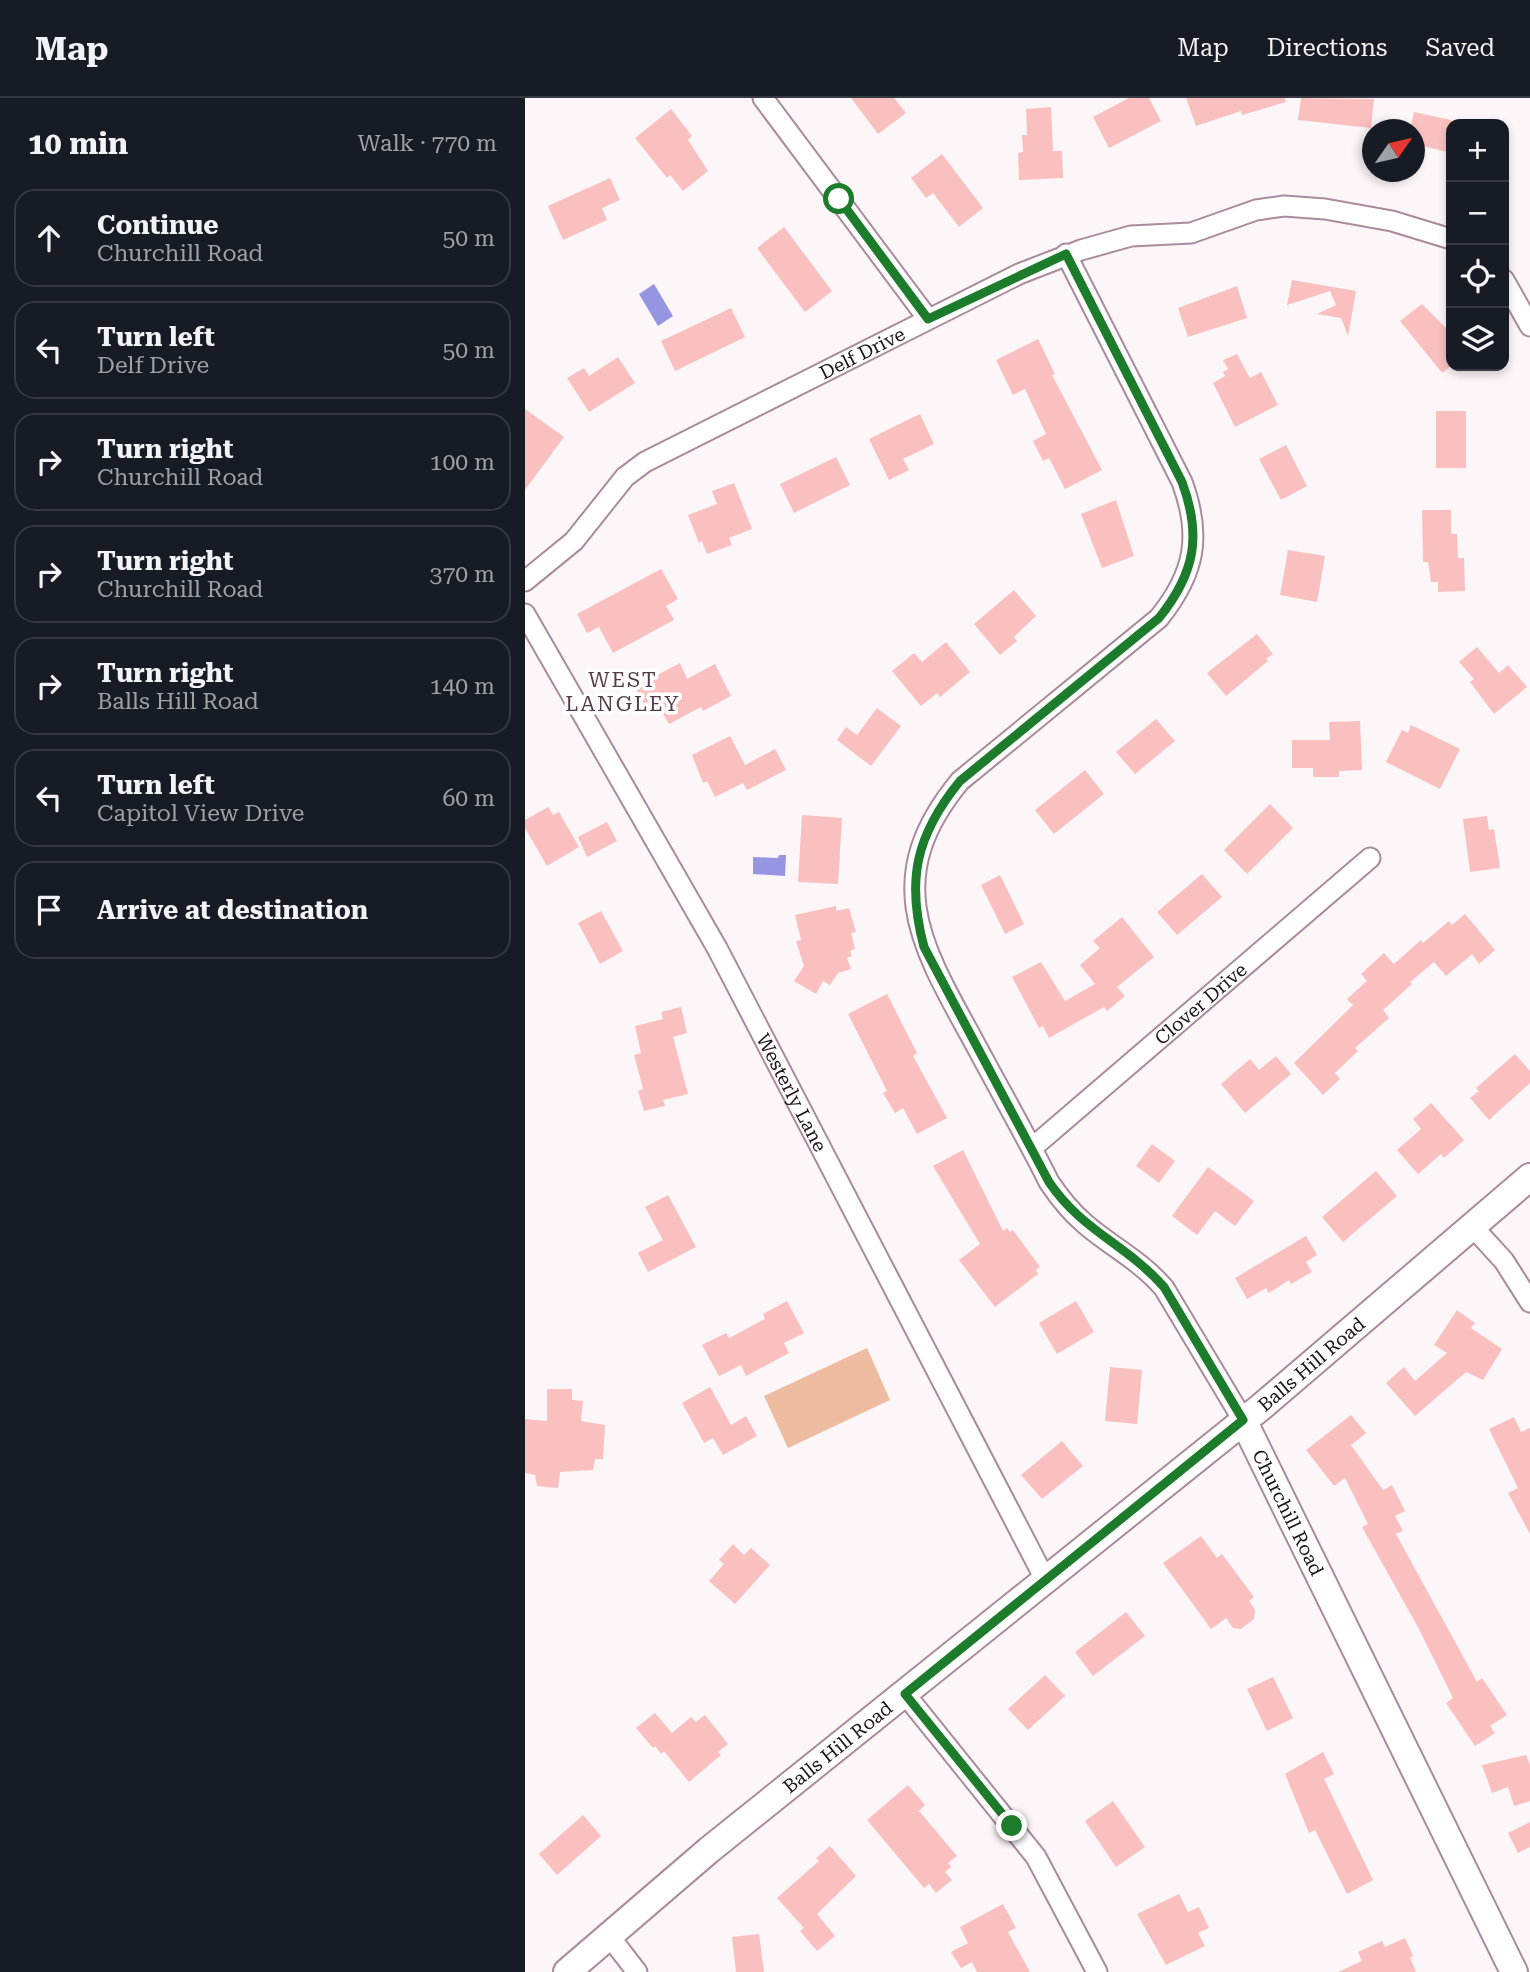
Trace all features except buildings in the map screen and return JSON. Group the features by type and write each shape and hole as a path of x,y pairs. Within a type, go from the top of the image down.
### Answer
{"street":[{"path":"763,98 928,319"},
{"name":"Delf Drive","path":"525,580 547,566 574,541 625,477 645,462 928,319 1066,254 1131,236 1191,233 1256,210 1284,206 1325,209 1392,221 1446,238"},
{"name":"Churchill Road","path":"1066,254 1182,482 1191,505 1194,529 1187,576 1159,618 960,781 940,806 926,831 918,858 915,899 924,947 1065,1205 1084,1224 1148,1269 1164,1287 1243,1420 1514,1972"},
{"path":"1509,289 1530,326"},
{"name":"Westerly Lane","path":"525,614 717,948 1045,1579"},
{"name":"Clover Drive","path":"1032,1148 1370,858"},
{"name":"Balls Hill Road","path":"567,1972 709,1850 1243,1420 1530,1177"},
{"path":"1473,1227 1504,1261 1530,1303"},
{"path":"905,1694 1036,1857 1097,1972"},
{"path":"610,1937 636,1972"}],"shaded area":[{"path":"867,1348 890,1400 788,1448 764,1396"}],"water":[{"path":"654,284 673,316 658,326 639,294"},
{"path":"779,855 786,855 785,876 753,874 753,857 778,858"}],"district":[{"name":"WEST LANGLEY","path":"623,692"}],"route":[{"path":"839,199 928,319 1066,254 1182,482 1191,505 1194,529 1193,552 1187,576 1159,618 960,781 940,806 926,831 918,858 914,888 916,919 924,947 953,1006 1049,1182 1065,1205 1084,1224 1148,1269 1164,1287 1243,1420 905,1694 1012,1826"}]}
